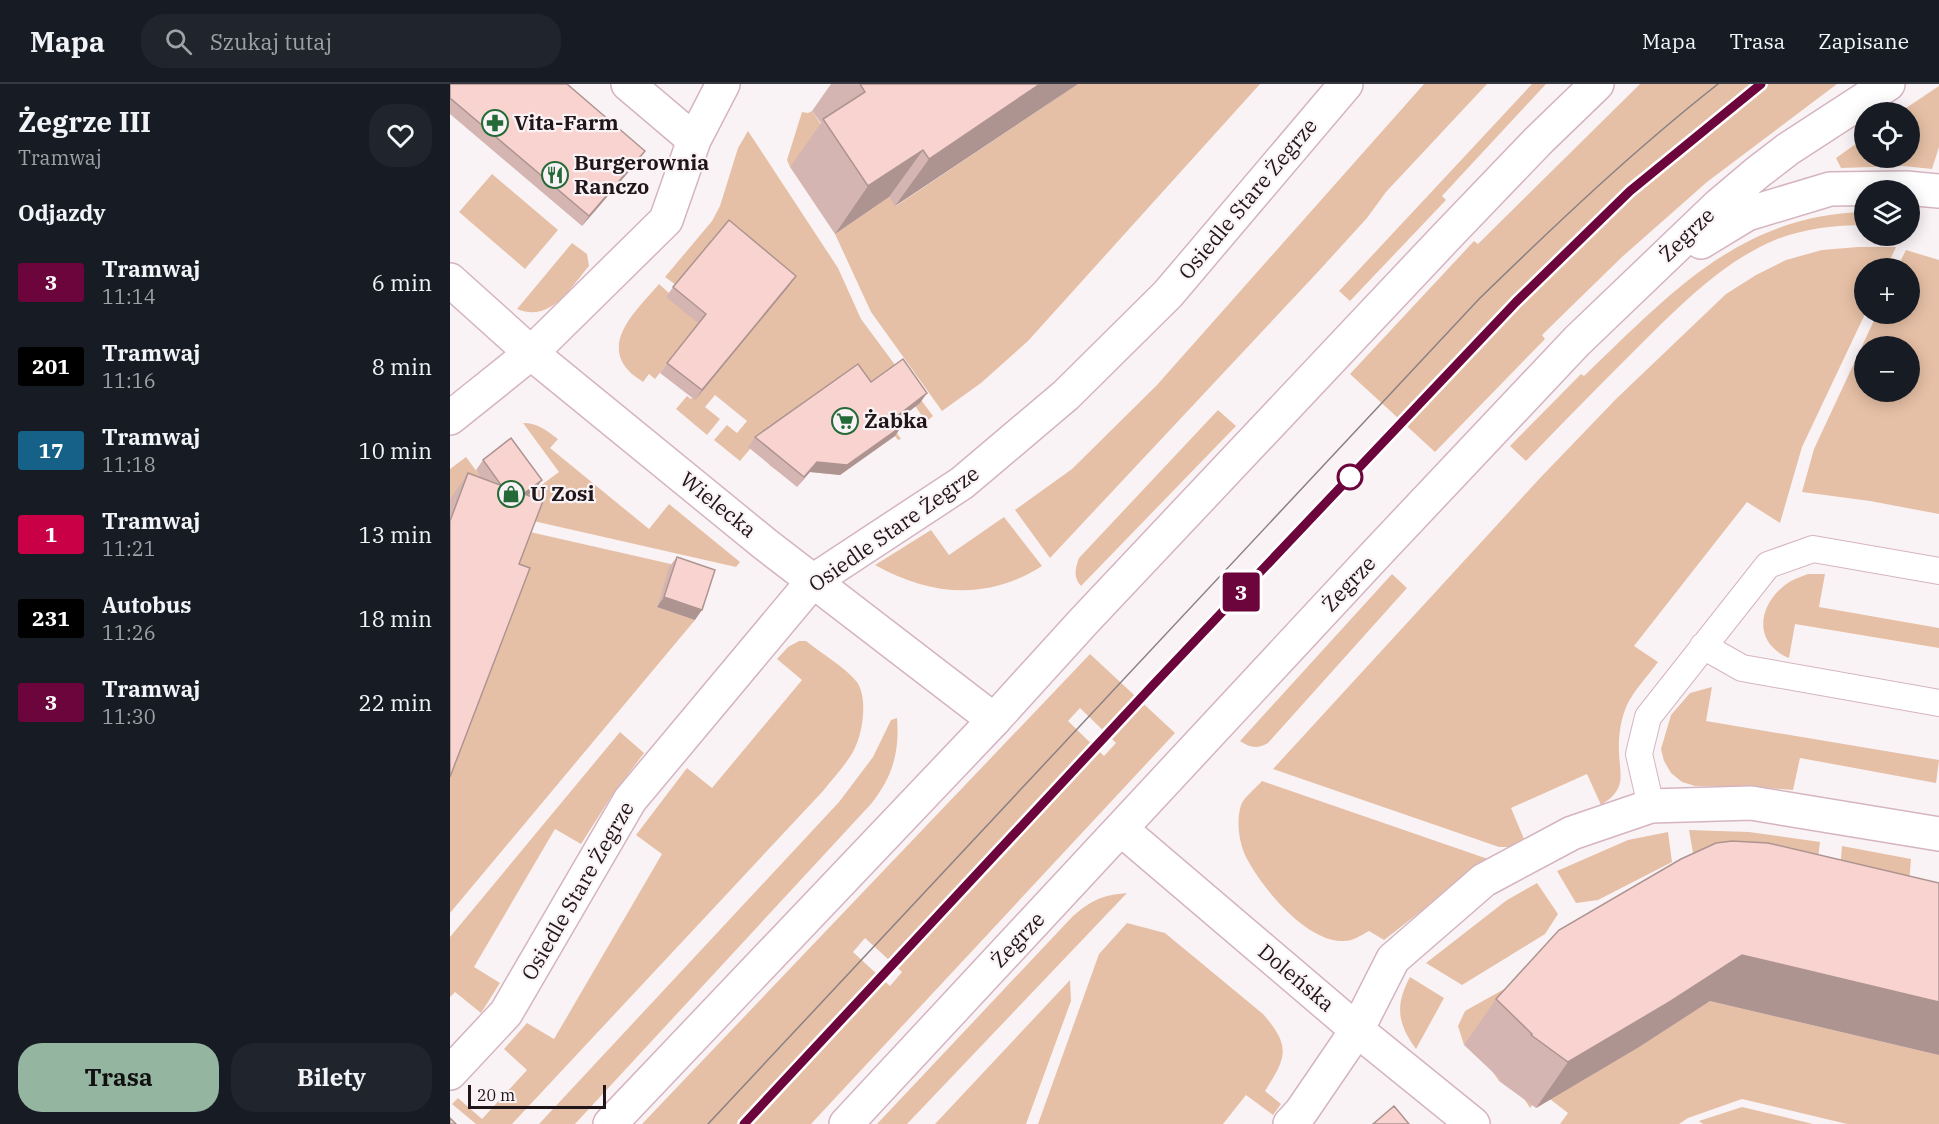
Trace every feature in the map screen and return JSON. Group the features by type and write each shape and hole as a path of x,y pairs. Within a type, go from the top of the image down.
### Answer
{"street":[{"path":"628,84 694,140"},
{"path":"450,418 531,353 666,220 694,140 723,84"},
{"name":"Osiedle Stare Żegrze","path":"450,1072 506,1013 630,800 813,581 962,483 1066,395 1168,294 1346,84"},
{"path":"610,1124 994,720 1379,307 1538,141 1596,84"},
{"name":"Żegrze","path":"846,1124 1577,341 1719,205 1758,172 1788,149 1888,84"},
{"path":"1644,277 1747,213 1830,189 1906,188 1939,191"},
{"name":"Wielecka","path":"450,280 531,353 813,581 994,720"},
{"path":"1290,1124 1301,1112 1357,1030 1393,959 1484,880 1572,833 1651,806 1751,803 1939,834"},
{"name":"Doleńska","path":"1121,829 1357,1030 1473,1124"}],"lane":[{"path":"1651,806 1639,754 1648,717 1768,565 1813,549 1939,571"},
{"path":"1703,646 1742,668 1939,703"}],"shaded area":[{"path":"1078,84 1260,84 1028,341 981,383 942,411 871,312 835,234 889,197 896,206"},
{"path":"1424,84 1487,84 1386,192 1367,218 1316,274 1050,558 1015,510 1072,469 1157,385"},
{"path":"1532,84 1546,84 1442,196 1446,200 1350,301 1339,291"},
{"path":"1640,84 1837,84 1707,182 1622,257 1542,335 1545,339 1435,452 1350,374 1474,241 1478,244"},
{"path":"1939,86 1939,147 1932,169 1920,168 1920,102 1915,102"},
{"path":"812,111 831,139 790,167 787,160 802,112"},
{"path":"748,131 838,268 861,319 933,416 926,422 916,407 867,390 901,439 898,440 895,436 779,472 769,465 789,440 770,425 740,461 714,440 727,425 737,433 747,421 715,395 705,407 720,419 707,435 676,409 687,396 691,399 703,384 672,358 655,379 649,374 643,382 630,372 621,359 619,347 626,324 659,284 669,293 667,297 676,285 665,277 712,221 720,206 738,148"},
{"path":"1854,145 1854,168 1841,168 1836,158"},
{"path":"492,174 558,230 525,269 459,212"},
{"path":"1854,213 1854,226 1796,233 1775,240 1738,259 1675,311 1526,461 1510,446 1581,374 1584,376 1646,317 1709,265 1743,244 1779,228 1820,217"},
{"path":"572,243 587,254 589,266 575,284 550,307 529,312 517,309"},
{"path":"1896,247 1891,258 1854,258 1854,324 1860,324 1802,447 1780,523 1747,502 1634,646 1658,662 1633,694 1625,710 1619,740 1620,782 1609,799 1601,805 1587,774 1511,808 1524,839 1510,847 1499,847 1273,769 1541,477 1616,399 1726,294 1786,260 1822,250"},
{"path":"1906,250 1939,260 1939,514 1870,501 1802,492 1814,449 1854,363 1854,402 1920,402 1920,336 1867,336 1872,324 1920,324 1920,258 1902,258"},
{"path":"1218,410 1236,426 1081,586 1076,573 1079,558"},
{"path":"523,423 538,426 558,439 550,448 649,529 669,504 740,562 736,567 450,502 450,469 466,457 506,511 559,472"},
{"path":"450,514 671,564 657,607 695,620 450,913"},
{"path":"1004,517 1042,566 1001,585 959,590 938,588 917,583 875,565 931,530 949,555"},
{"path":"1392,574 1407,588 1268,743 1254,747 1240,741"},
{"path":"1808,574 1825,574 1819,607 1939,628 1939,648 1795,624 1789,658 1768,642 1763,621 1766,609 1780,589"},
{"path":"799,641 806,641 839,665 852,676 860,689 863,706 862,725 857,743 847,761 823,791 512,1124 476,1124 452,1104 458,1098 482,1119 527,1070 504,1049 527,1023 554,1039 662,854 636,835 687,768 712,788 802,680 777,659 788,647"},
{"path":"1090,654 1175,733 811,1124 642,1124","holes":["1080,708 1116,743 1104,756 1068,721","865,938 902,972 890,986 853,952"]},
{"path":"1712,687 1706,721 1939,760 1936,783 1800,758 1793,790 1695,786 1682,782 1671,773 1664,761 1661,749 1671,715 1690,693"},
{"path":"897,718 897,742 893,764 871,804 575,1124 539,1124 839,802 873,757 891,720"},
{"path":"620,732 644,753 611,797 581,844 555,829 474,967 500,983 481,1013 455,992 450,997 450,937"},
{"path":"1262,781 1488,859 1384,940 1369,931 1350,940 1329,939 1314,932 1286,910 1261,882 1245,855 1239,831 1239,811 1245,799"},
{"path":"1689,830 1749,832 1820,842 1817,866 1694,859"},
{"path":"1668,832 1672,862 1598,900 1576,903 1557,871 1628,840"},
{"path":"1842,846 1911,859 1908,896 1840,871"},
{"path":"1537,883 1558,914 1545,934 1462,985 1426,963 1507,900"},
{"path":"1127,893 907,1124 877,1124 1073,916 1098,899"},
{"path":"1127,923 1165,933 1263,1014 1272,1025 1282,1043 1283,1052 1278,1069 1265,1091 1281,1104 1273,1115 1246,1095 1223,1124 1038,1124 1099,954"},
{"path":"1410,977 1444,998 1416,1049 1405,1031 1400,1014 1402,996"},
{"path":"1070,980 1071,1001 1026,1124 935,1124"},
{"path":"1515,983 1578,1083 1710,1001 1939,1055 1939,1124 1847,1124 1742,1099 1688,1118 1679,1124 1560,1124 1568,1113 1542,1093 1530,1108 1525,1100 1538,1082 1513,1063 1499,1081 1492,1071 1509,1053 1481,1027 1464,1045 1458,1026 1465,1011"},
{"path":"1742,1107 1813,1124 1703,1124 1699,1121"}],"building":[{"path":"450,84 567,84 645,151 589,216 450,98"},
{"path":"860,84 1040,84 929,159 923,150 868,186 823,119 865,92"},
{"path":"729,220 796,276 702,390 667,363 706,314 673,287"},
{"path":"903,359 927,393 896,417 902,426 847,465 817,462 804,477 755,437 858,364 871,382"},
{"path":"511,438 542,480 523,494 501,485 483,460"},
{"path":"468,473 543,501 519,564 530,568 450,777 450,521"},
{"path":"677,557 715,570 702,610 664,597"},
{"path":"1732,841 1768,843 1939,883 1939,1002 1742,955 1671,1001 1568,1062 1531,1035 1496,999 1559,930 1681,859 1716,843"},
{"path":"1394,1106 1409,1124 1373,1124"}],"tram line":[{"path":"708,1124 1479,299 1596,188 1718,84"},
{"path":"744,1124 1154,684 1544,272 1653,171 1761,84"},
{"name":"3","path":"744,1124 1154,684 1516,302 1630,191 1761,84"}],"place":[{"name":"Vita-Farm","path":"495,123"},
{"name":"Burgerownia Ranczo","path":"555,175"},
{"name":"Żabka","path":"845,421"},
{"name":"U Zosi","path":"511,494"}]}
